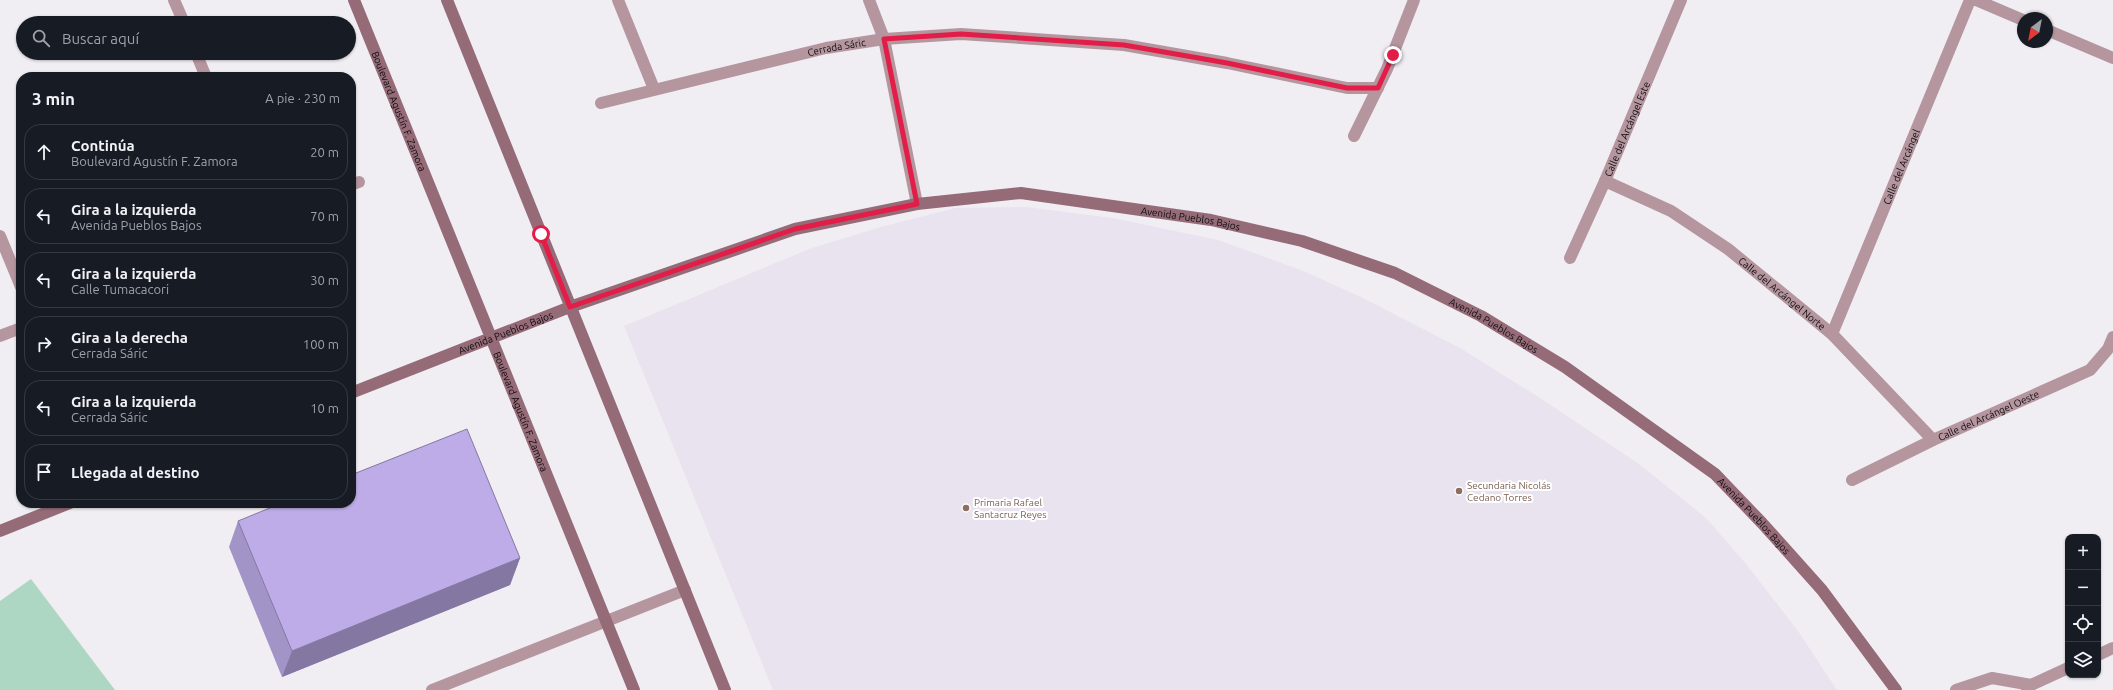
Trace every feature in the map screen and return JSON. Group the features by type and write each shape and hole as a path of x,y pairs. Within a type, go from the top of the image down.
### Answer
{"street":[{"path":"174,0 181,16"},
{"name":"Boulevard Agustín F. Zamora","path":"354,0 634,690"},
{"path":"447,0 725,690"},
{"path":"618,0 654,89"},
{"path":"869,0 884,39 917,204"},
{"path":"1354,136 1378,88 1414,0"},
{"name":"Calle del Arcángel Este","path":"1570,258 1606,181 1681,0"},
{"name":"Calle del Arcángel","path":"1832,334 1970,0"},
{"path":"1976,0 2017,17"},
{"path":"2053,33 2113,58"},
{"name":"Cerrada Sáric","path":"601,103 826,48 884,39 961,34 1124,45 1227,63 1347,88 1378,88"},
{"path":"199,60 204,72"},
{"name":"Calle del Arcángel Norte","path":"1606,181 1671,211 1728,249 1832,334 1933,440"},
{"name":"Avenida Pueblos Bajos","path":"356,392 570,307 795,229 917,204 1021,193 1211,220 1302,241 1395,274 1468,310 1564,368 1715,474 1762,523 1822,590 1896,690"},
{"path":"0,236 16,275"},
{"path":"0,336 16,330"},
{"name":"Calle del Arcángel Oeste","path":"1852,480 1933,440 2090,370 2108,349 2113,337"},
{"path":"0,530 57,508"},
{"path":"432,690 685,590"},
{"path":"2101,654 2113,648"},
{"path":"1956,690 1992,678 2029,687 2065,669"}],"shaded area":[{"name":"Primaria Rafael Santacruz Reyes","path":"1026,207 1113,218 1218,240 1301,270 1361,297 1460,348 1537,396 1639,464 1706,518 1747,565 1798,631 1837,690 773,690 624,326 809,249 881,227 955,208"}],"green space":[{"path":"31,579 115,690 0,690 0,601"}],"building":[{"path":"467,429 520,558 292,651 238,521 270,508 356,508 356,473"}],"place":[{"name":"Secundaria Nicolás Cedano Torres","path":"1459,491"},
{"name":"Primaria Rafael Santacruz Reyes","path":"966,508"}],"route":[{"path":"541,234 570,307 795,229 917,204 884,39 961,34 1124,45 1227,63 1310,82 1347,88 1378,88 1393,55"}]}
